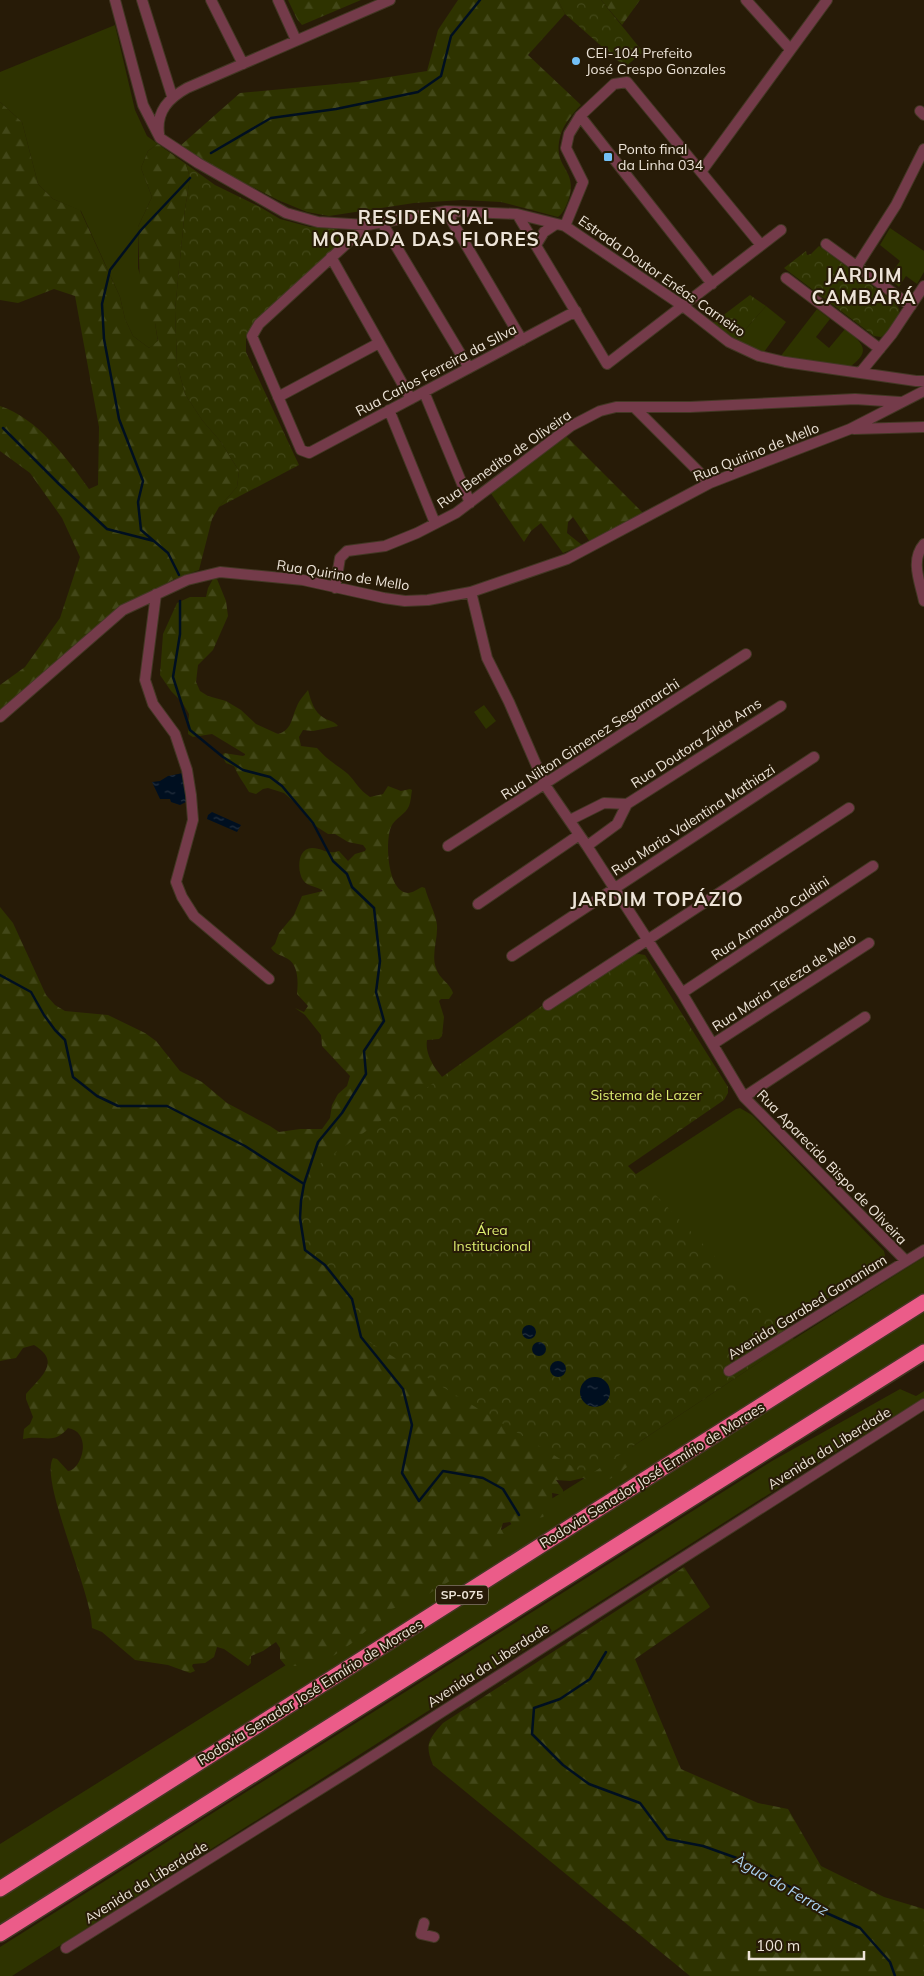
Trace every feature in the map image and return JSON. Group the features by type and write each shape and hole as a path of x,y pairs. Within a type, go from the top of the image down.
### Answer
{"highway":[{"name":"Rodovia Senador José Ermírio de Moraes","path":"0,1889 924,1302"},
{"name":"SP-075","path":"0,1934 924,1352"}],"street":[{"name":"Estrada Doutor Enéas Carneiro","path":"115,0 143,105 160,138 198,163 286,213 318,222 367,225 446,211 518,214 561,225 683,306 729,342 758,356 785,362 924,381"},
{"path":"211,0 243,64"},
{"path":"278,0 296,40"},
{"path":"160,138 158,128 160,117 172,96 390,0"},
{"path":"746,0 790,50"},
{"path":"701,172 826,0"},
{"path":"144,1 172,96"},
{"path":"536,245 544,232 561,225 582,182 566,148 570,134 580,116 614,84 627,82 761,245"},
{"path":"580,116 712,284"},
{"path":"857,266 896,205 924,149"},
{"path":"446,211 522,340"},
{"path":"518,214 607,364 781,230"},
{"path":"381,221 469,368"},
{"path":"367,225 259,324 252,336 278,397 379,343"},
{"path":"826,244 911,306"},
{"path":"331,257 411,399"},
{"path":"786,278 880,349"},
{"path":"860,373 892,334 924,286"},
{"name":"Rua Carlos Ferreira da SIlva","path":"278,397 301,450 309,453 576,311"},
{"name":"Rua Quirino de Mello","path":"0,717 124,610 187,580 220,572 303,580 335,588 405,600 428,600 471,592 567,559 710,483 850,429 924,391"},
{"path":"424,392 470,503"},
{"name":"Rua Benedito de Oliveira","path":"335,588 340,558 347,551 386,546 456,513 571,426 600,411 616,407 635,408 855,399 901,402"},
{"path":"635,408 710,483"},
{"path":"389,410 435,523"},
{"path":"850,429 924,427"},
{"path":"924,544 918,551 916,562 924,601"},
{"name":"Rua Aparecido Bispo de Oliveira","path":"471,592 488,658 545,785 570,820 682,993 744,1097 906,1261"},
{"path":"156,594 145,680 153,704 175,734 188,770 192,803 193,820 176,882 194,916 269,978"},
{"name":"Rua Nilton Gimenez Segamarchi","path":"448,846 746,654"},
{"name":"Rua Doutora Zilda Arns","path":"587,846 617,824 627,804 781,706"},
{"name":"Rua Maria Valentina Mathiazi","path":"512,956 814,757"},
{"name":"Rua Doutora Zilda Arns","path":"570,820 604,803 627,804"},
{"path":"548,1005 849,808"},
{"path":"478,904 579,835"},
{"name":"Rua Armando Caldini","path":"682,993 873,866"},
{"name":"Rua Maria Tereza de Melo","path":"713,1044 869,943"},
{"path":"744,1097 865,1017"},
{"name":"Avenida Garabed Gananiam","path":"729,1371 924,1250"},
{"name":"Avenida da Liberdade","path":"66,1948 354,1768 924,1404"},
{"path":"424,1923 421,1934 434,1937"}],"green space":[{"path":"288,0 361,0 302,25"},
{"path":"458,0 558,0 565,14 528,55 581,105 567,122 560,137 560,159 569,176 571,191 565,208 558,217 501,202 463,200 414,203 329,216 307,212 278,200 210,165 180,146 240,93 357,82 427,71 438,30"},
{"path":"558,0 601,0 643,52 625,67 565,14"},
{"path":"601,0 640,0 622,25"},
{"path":"115,25 135,110 147,136 158,144 148,151 141,168 152,197 138,227 138,268 155,323 158,342 149,348 133,336 125,319 120,297 81,211 53,199 38,184 22,122 0,102 0,72"},
{"path":"0,102 22,122 38,184 53,199 80,210 120,297 125,319 133,336 149,348 158,341 155,323 141,318 138,227 152,197 141,168 148,151 158,144 186,164 190,178 175,310 177,364 185,394 202,420 221,442 239,471 237,487 219,507 212,519 199,570 174,579 119,609 0,710 0,685 25,667 60,618 80,557 62,518 30,473 0,451 0,406 14,412 39,429 61,452 89,489 98,485 99,427 75,296 54,289 18,303 0,300"},
{"path":"186,164 215,185 280,219 310,227 335,228 343,233 342,241 258,319 246,335 246,352 299,465 219,507 237,487 239,471 221,442 202,420 185,394 177,364 175,310 190,178"},
{"path":"890,228 924,251 924,272 917,284 906,276 899,287 888,278 900,261 880,245"},
{"path":"819,246 897,306 899,309 898,317 884,335 881,337 874,336 784,268 806,251 807,255 811,254"},
{"path":"750,295 766,306 736,340 713,323"},
{"path":"766,306 786,322 764,352 736,340"},
{"path":"817,309 830,319 816,337 829,348 845,329 863,347 861,357 848,368 780,357"},
{"path":"566,436 645,515 590,542 573,517 568,522 567,533 582,545 563,553 541,523 531,531 524,542 490,492"},
{"path":"213,579 217,579 226,601 228,616 213,650 198,665 196,682 200,691 208,696 226,701 241,710 256,724 278,734 289,727 298,704 308,690 318,713 338,726 313,731 303,730 299,737 301,746 317,748 348,774 370,797 383,794 388,786 401,791 412,790 408,809 391,827 388,843 389,865 396,884 401,890 408,893 422,887 425,888 437,925 434,957 436,968 453,993 449,999 441,999 439,1001 444,1017 442,1036 439,1039 427,1040 428,1054 434,1067 453,1088 633,1444 630,1454 631,1464 614,1477 600,1483 594,1483 583,1478 570,1481 556,1480 563,1490 563,1495 552,1493 553,1506 543,1517 534,1519 525,1528 516,1531 510,1522 503,1523 501,1529 508,1542 486,1564 463,1573 417,1601 385,1611 380,1623 367,1630 326,1661 310,1666 286,1666 280,1659 280,1648 276,1642 263,1651 251,1656 251,1663 248,1666 224,1649 217,1647 214,1657 205,1663 193,1664 192,1666 195,1671 190,1673 168,1665 135,1660 102,1632 92,1628 84,1589 53,1489 51,1470 53,1458 57,1459 68,1471 73,1469 81,1458 83,1451 81,1436 76,1431 68,1428 57,1437 23,1439 24,1429 30,1424 33,1417 26,1394 43,1375 48,1363 47,1357 34,1345 23,1348 16,1358 0,1361 0,907 13,923 46,995 55,1005 65,1011 108,1015 145,1033 156,1041 180,1071 202,1082 227,1103 279,1132 300,1129 322,1129 330,1118 332,1105 338,1094 347,1086 350,1076 322,1046 321,1035 305,1015 295,1008 304,1012 308,1006 297,994 296,970 292,962 274,952 271,948 275,944 279,933 294,915 302,896 323,891 307,884 303,880 299,866 303,852 312,848 328,852 339,851 348,861 355,854 366,849 363,845 348,842 335,834 328,834 311,823 298,805 284,793 268,788 256,794 249,792 234,766 226,763 222,756 224,753 243,756 245,754 212,734 193,737 188,734 189,714 182,702 171,691 160,675 163,634 177,603 190,597 206,597"},
{"path":"484,705 496,721 486,729 474,712"},
{"name":"Área Institucional","path":"639,954 645,955 728,1087 728,1093 724,1100 628,1166 794,1339 588,1476 361,1337 352,1299 325,1265 305,1250 302,1200 310,1171 543,1005 548,1011 623,959"},
{"path":"740,1108 752,1115 884,1251 885,1257 881,1265 710,1372 589,1210 636,1174"},
{"path":"924,1257 924,1294 0,1879 0,1844 588,1476 794,1339"},
{"path":"924,1311 924,1347 0,1931 0,1897"},
{"path":"900,1389 916,1396 924,1391 924,1398 805,1471 12,1976 0,1976 0,1947 772,1461"},
{"path":"684,1567 710,1607 635,1659 681,1769 758,1803 788,1809 821,1866 884,1897 924,1909 924,1976 690,1976 433,1765 430,1758 429,1742 443,1723"}],"water":[{"path":"183,773 188,801 180,805 171,802 170,799 160,799 152,782"},
{"path":"212,812 241,825 237,832 207,819 208,815"},
{"path":"526,1325 532,1325 536,1332 532,1339 526,1339 522,1335 522,1329"},
{"path":"536,1342 542,1342 546,1349 542,1356 536,1356 532,1352 532,1346"},
{"path":"558,1361 564,1363 566,1369 564,1375 558,1377 552,1375 550,1369 552,1363"},
{"path":"595,1377 606,1381 610,1392 606,1403 595,1407 584,1403 580,1392 584,1381"}],"waterway":[{"path":"211,153 271,118 336,109 418,92 441,76 451,36 480,0"},
{"path":"179,575 168,553 141,530 138,502 143,481 119,419 104,339 102,304 110,270 141,230 190,178"},
{"path":"3,428 107,529 154,541"},
{"path":"180,601 180,634 173,677 190,730 223,757 243,770 270,777 282,786 313,823 333,861 347,874 352,887 374,908 380,961 376,992 384,1021 364,1051 366,1074 342,1113 318,1142 304,1184 301,1201 300,1218 305,1250"},
{"path":"0,975 31,992 44,1015 65,1040 73,1077 97,1096 118,1106 167,1106 245,1146 304,1184"},
{"path":"305,1250 325,1265 352,1299 361,1337 403,1389 412,1425 402,1473 419,1501 443,1471 483,1478 503,1489 519,1515"},
{"name":"Àgua do Ferraz","path":"606,1652 590,1679 560,1699 534,1708 532,1734 563,1765 589,1784 640,1803 667,1839 703,1846 745,1861 792,1888 822,1911 860,1928 890,1962 895,1976"}],"place":[{"name":"CEI-104 Prefeito José Crespo Gonzales","path":"576,61"},
{"name":"Ponto final da Linha 034","path":"608,157"}],"district":[{"name":"RESIDENCIAL MORADA DAS FLORES","path":"426,228"},
{"name":"JARDIM CAMBARÁ","path":"864,286"},
{"name":"JARDIM TOPÁZIO","path":"657,899"}],"park label":[{"name":"Sistema de Lazer","path":"646,1095"}]}
